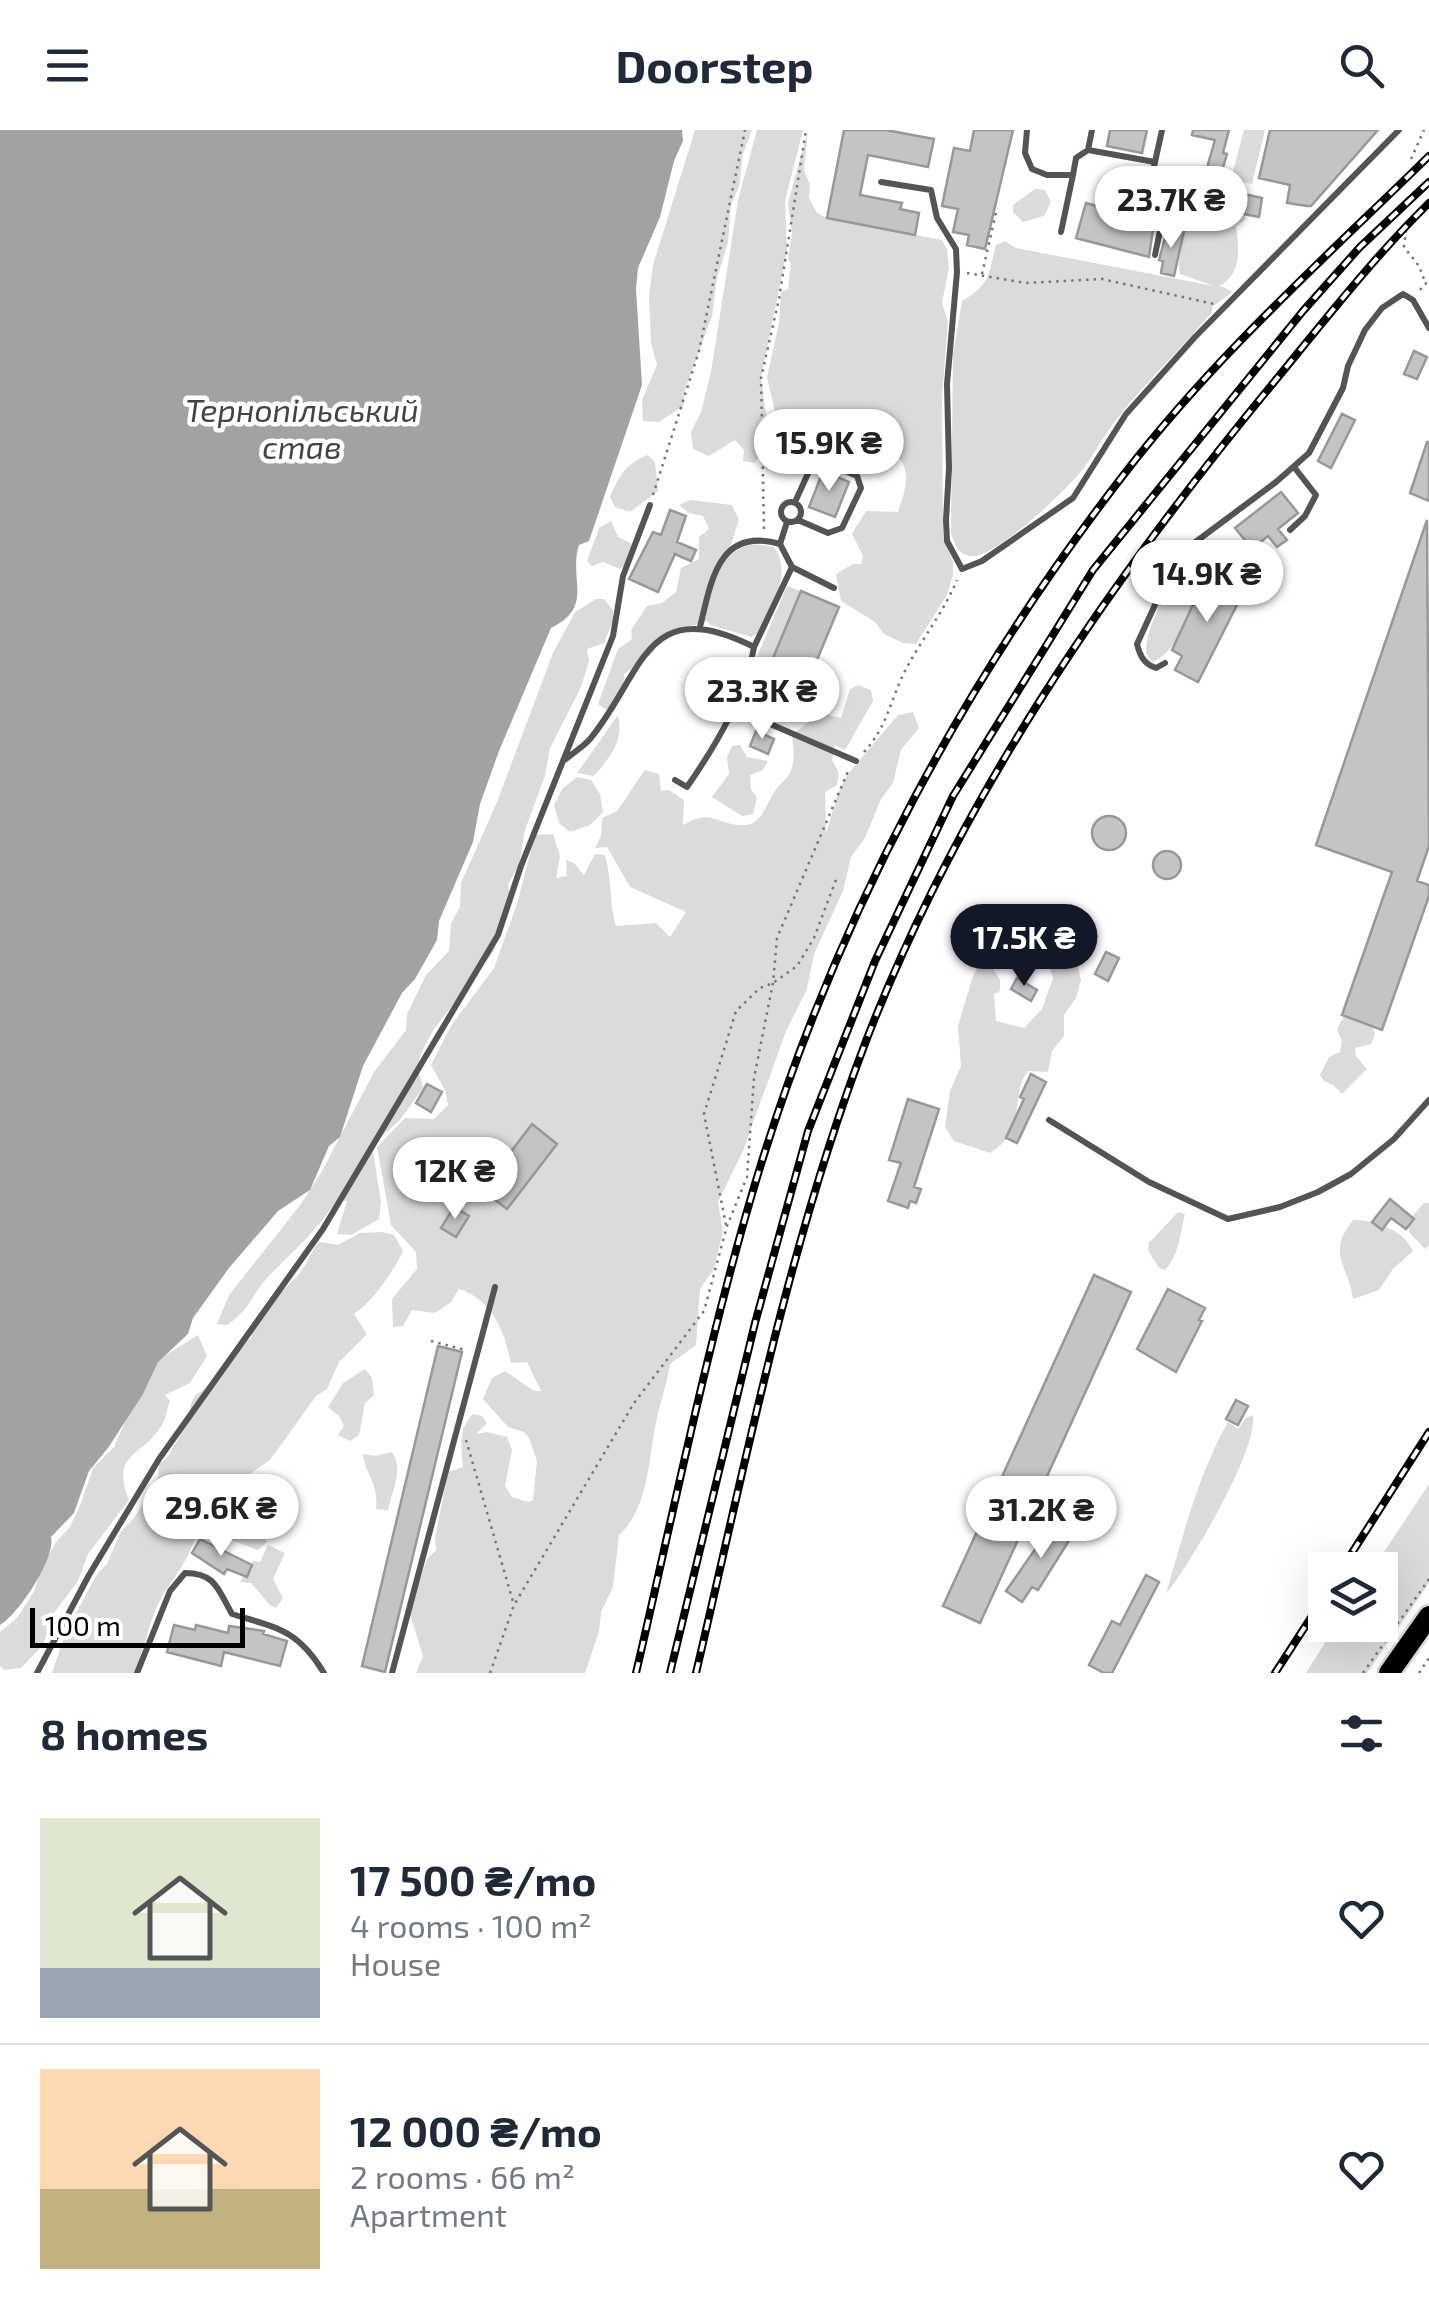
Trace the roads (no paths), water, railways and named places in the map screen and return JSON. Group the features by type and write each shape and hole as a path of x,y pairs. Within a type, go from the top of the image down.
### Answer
{"main road":[{"path":"1389,1673 1425,1627"}],"lane":[{"path":"1027,130 1025,153 1032,169 1047,175 1072,174"},
{"path":"1088,150 1092,130"},
{"path":"1155,255 1163,216 1148,198 1162,130"},
{"path":"881,182 931,190 936,218 956,249 947,384 946,520 948,540 962,569 973,567 1072,498 1126,414 1399,130"},
{"path":"1062,232 1076,158 1088,150 1155,162"},
{"path":"1166,662 1156,668 1149,666 1140,656 1137,644 1178,555 1309,453 1343,388 1348,366 1366,330 1382,308 1403,294 1414,300 1429,328"},
{"path":"787,522 798,520 828,533 842,528 861,488 857,476 822,461 811,467 795,502"},
{"path":"1290,530 1305,516 1316,494 1294,466"},
{"path":"787,522 781,517 781,508 787,502 795,502 801,508 798,520"},
{"path":"37,1673 88,1575 158,1459 323,1229 498,935 521,866 613,636 622,576 650,506"},
{"path":"787,522 780,544 792,567 834,588"},
{"path":"700,627 714,572 728,552 744,542 765,540 780,544"},
{"path":"1199,540 1226,560 1220,574"},
{"path":"675,780 688,787 733,708 754,647 792,567"},
{"path":"564,760 589,740 651,645 672,634 700,627 754,647"},
{"path":"733,708 856,761"},
{"path":"1049,1120 1149,1182 1228,1219 1280,1207 1350,1174 1394,1139 1429,1100"},
{"path":"392,1673 495,1287"},
{"path":"138,1673 170,1591 186,1573 203,1573 214,1582 232,1614 290,1631 309,1648 324,1673"}],"water":[{"name":"Тернопільський став","path":"0,130 682,130 683,141 660,217 638,268 642,385 589,541 579,545 576,601 564,620 551,628 499,751 480,804 473,842 439,921 437,940 415,979 402,993 363,1066 340,1137 329,1146 310,1190 278,1211 229,1268 193,1318 188,1334 158,1362 143,1394 89,1471 74,1513 51,1537 48,1558 34,1585 0,1625"}],"railway":[{"path":"636,1673 710,1352 762,1161 829,977 913,801 1012,632 1067,551 1159,430 1233,349 1429,156"},
{"path":"670,1673 755,1323 808,1131 875,961 953,796 1093,570 1303,311 1360,247 1429,182"},
{"path":"696,1673 770,1354 838,1118 903,952 945,865 1041,698 1151,539 1327,317 1429,203"},
{"path":"1352,1552 1429,1432"},
{"path":"1275,1673 1308,1622"}]}
